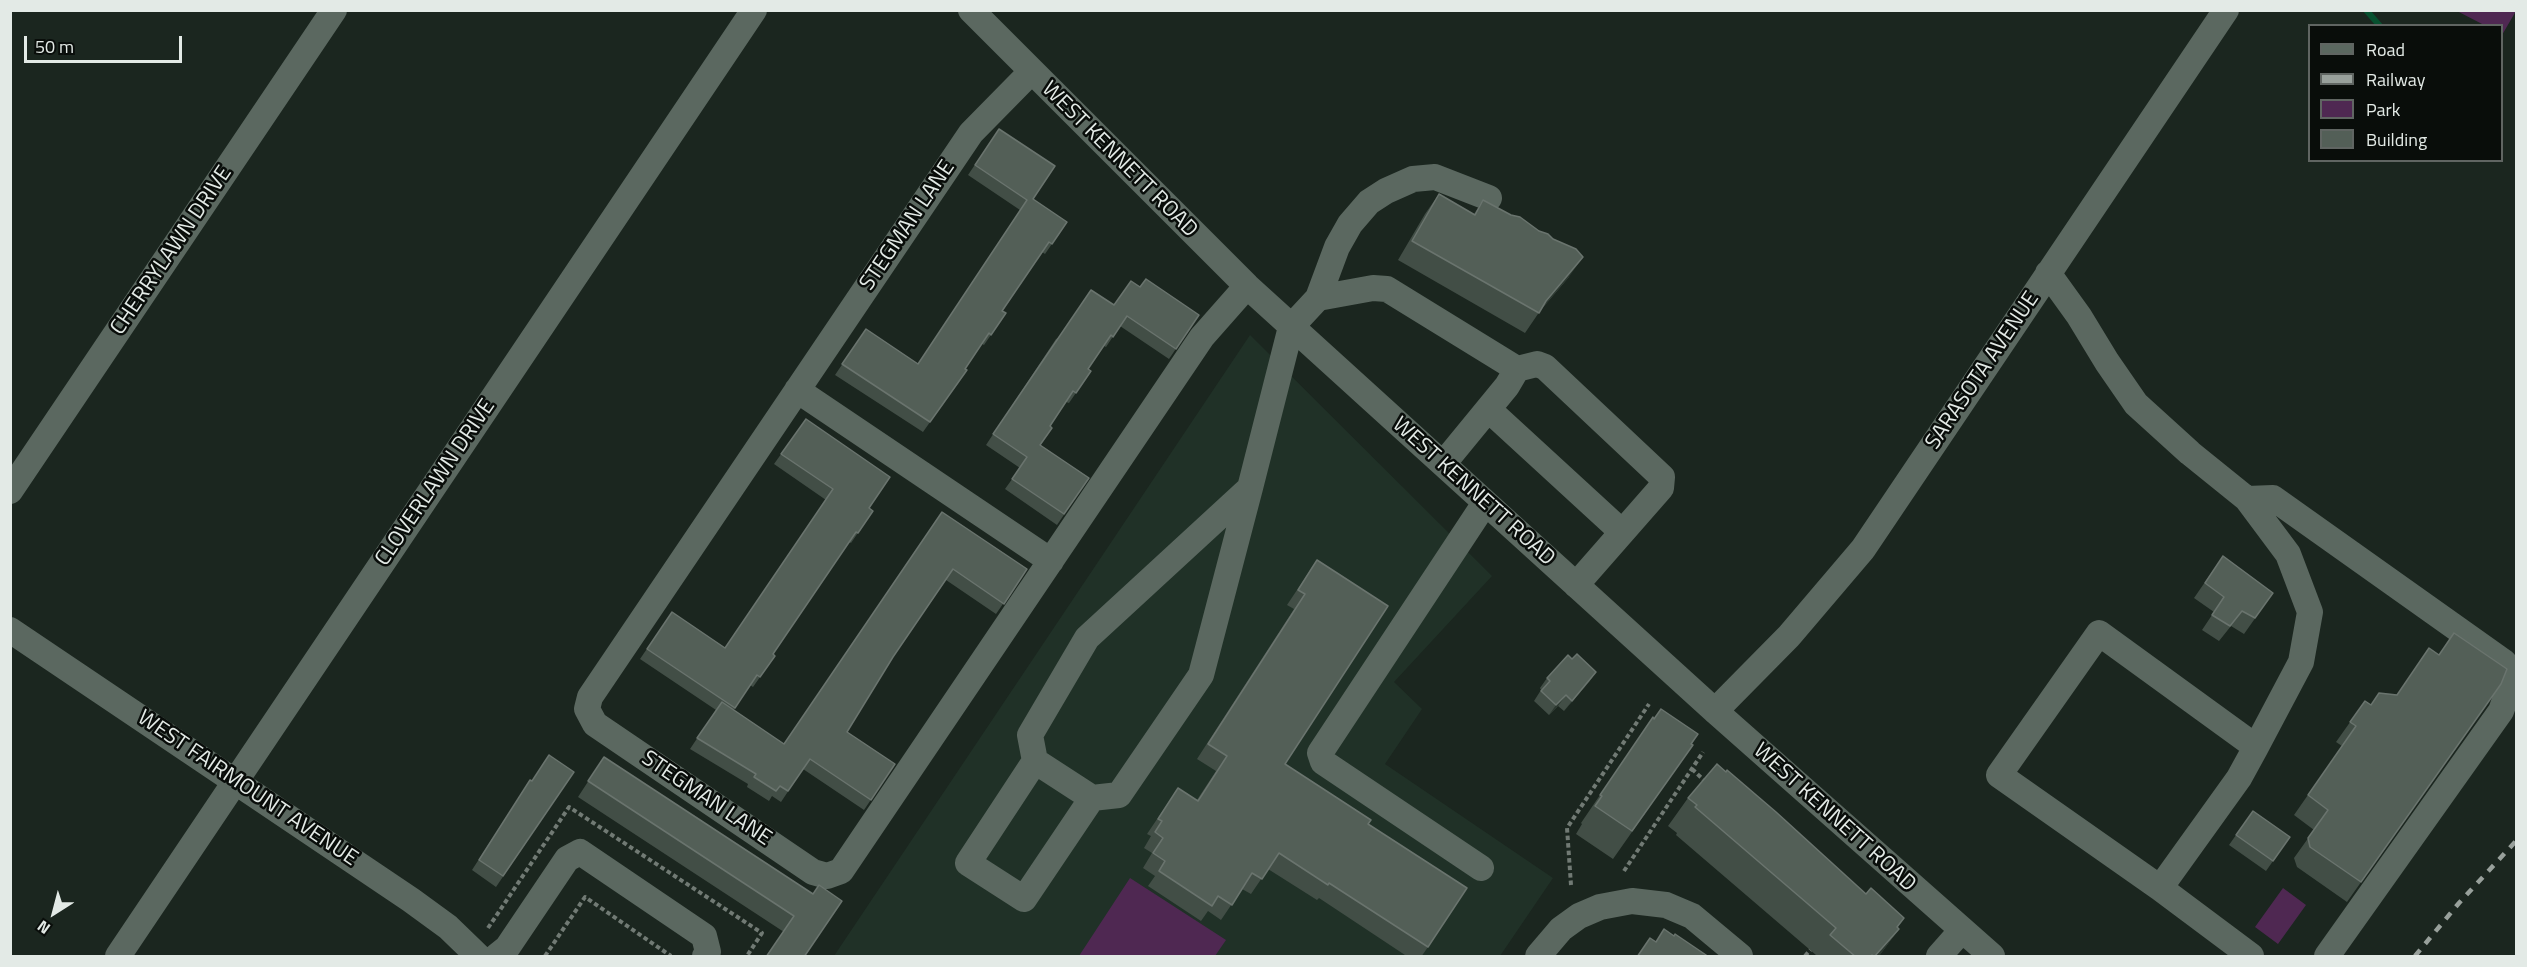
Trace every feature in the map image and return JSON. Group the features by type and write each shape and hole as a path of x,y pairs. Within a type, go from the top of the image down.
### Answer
{"street":[{"name":"CHERRYLAWN DRIVE","path":"10,491 334,10"},
{"name":"CLOVERLAWN DRIVE","path":"118,957 754,10"},
{"name":"WEST KENNETT ROAD","path":"971,10 1247,286 1291,327 1715,711 1992,957"},
{"name":"SARASOTA AVENUE","path":"1715,711 1789,636 1863,549 2226,10"},
{"name":"STEGMAN LANE","path":"1031,72 971,133 590,697 587,709 594,724 813,872 831,876 841,871 1202,337 1247,286"},
{"path":"1035,760 1092,798 1119,795 1201,675 1291,327 1318,298 1337,248 1350,224 1369,202 1386,191 1413,179 1435,177 1489,198"},
{"path":"2048,273 2136,404 2190,453 2247,499 2288,554 2310,612 2301,662 2256,747 2239,778 2160,888"},
{"path":"1318,298 1372,288 1387,289 1518,369"},
{"path":"1443,464 1518,369 1537,364 1545,367 1662,477 1661,488 1576,585"},
{"path":"797,390 1051,561"},
{"path":"1488,409 1622,532"},
{"path":"1092,798 1024,900 968,863 1035,760 1030,735 1087,638 1250,488"},
{"path":"2247,499 2273,498 2504,662 2509,689 2501,711 2327,957"},
{"path":"1481,868 1323,762 1320,753 1485,503"},
{"name":"WEST FAIRMOUNT AVENUE","path":"10,630 430,913 478,957"},
{"path":"2251,957 2160,888 1999,775 2099,633 2256,747"},
{"path":"497,957 507,948 567,859 580,852 704,936 708,952 705,957"},
{"path":"1538,957 1561,929 1579,916 1611,904 1642,901 1666,905 1692,916 1740,957"},
{"path":"1939,957 1962,930"}],"path":[{"path":"1570,885 1567,828 1648,704"},
{"path":"1624,871 1703,752"},
{"path":"1692,770 1709,784"},
{"path":"545,957 585,897 671,957"},
{"path":"1804,957 1819,940"}],"shaded area":[{"path":"1250,335 1492,576 1394,682 1422,709 1385,764 1553,878 1500,956 834,956"}],"green space":[{"path":"2457,11 2516,11 2503,33 2503,24 2482,24"},
{"path":"1130,878 1226,940 1215,956 1079,956"},
{"path":"2283,888 2306,905 2278,944 2255,927"}],"building":[{"path":"999,129 1055,166 1033,199 1067,222 1052,244 1049,242 1002,311 1006,313 991,335 989,333 965,369 967,370 930,422 842,364 866,329 918,364 1027,200 975,165"},
{"path":"1439,194 1475,215 1483,200 1511,215 1520,217 1553,239 1576,249 1583,257 1546,301 1539,313 1412,241"},
{"path":"1146,279 1199,315 1176,349 1127,316 1088,369 1091,371 1076,393 1073,391 1040,445 1089,478 1064,514 1012,479 1027,457 993,434 1091,290 1114,305 1131,281 1140,287"},
{"path":"806,419 890,477 869,508 873,511 858,533 856,532 773,654 775,656 760,677 757,675 735,708 647,649 672,612 725,648 833,489 781,454"},
{"path":"942,512 1027,569 1004,604 953,569 893,657 847,732 895,764 871,800 810,759 788,791 780,786 776,791 754,777 756,774 697,738 722,702 784,744"},
{"path":"2223,556 2273,593 2255,618 2242,611 2230,626 2212,615 2224,597 2205,583"},
{"path":"1317,560 1388,606 1285,764 1371,820 1368,824 1467,888 1428,947 1279,853 1262,879 1252,873 1232,905 1218,896 1212,906 1159,871 1165,861 1153,853 1163,838 1155,832 1162,821 1158,819 1178,788 1198,801 1227,756 1208,744 1305,594 1298,590"},
{"path":"2454,633 2507,669 2501,684 2361,882 2310,847 2308,838 2328,810 2308,795 2356,726 2350,722 2365,701 2371,705 2379,693 2397,695 2429,648 2439,655"},
{"path":"1577,654 1596,672 1572,701 1566,695 1556,705 1541,691 1550,681 1547,678 1568,655 1572,659"},
{"path":"1661,709 1698,734 1691,744 1693,745 1632,831 1595,806 1602,796 1600,795 1653,717 1654,719"},
{"path":"549,755 574,772 503,876 479,860 530,780 532,781"},
{"path":"604,757 813,894 819,885 842,901 804,957 766,957 794,916 588,781"},
{"path":"1717,764 1776,812 1866,894 1871,888 1904,918 1897,927 1899,929 1874,957 1872,955 1871,957 1856,957 1830,935 1836,928 1695,807 1697,805 1688,798"},
{"path":"2253,811 2290,837 2273,861 2236,835"},
{"path":"1664,929 1709,957 1637,957 1650,938 1656,942"}],"waterway":[{"path":"2366,10 2378,24"}],"railway":[{"path":"2415,956 2459,903 2516,841"}]}
